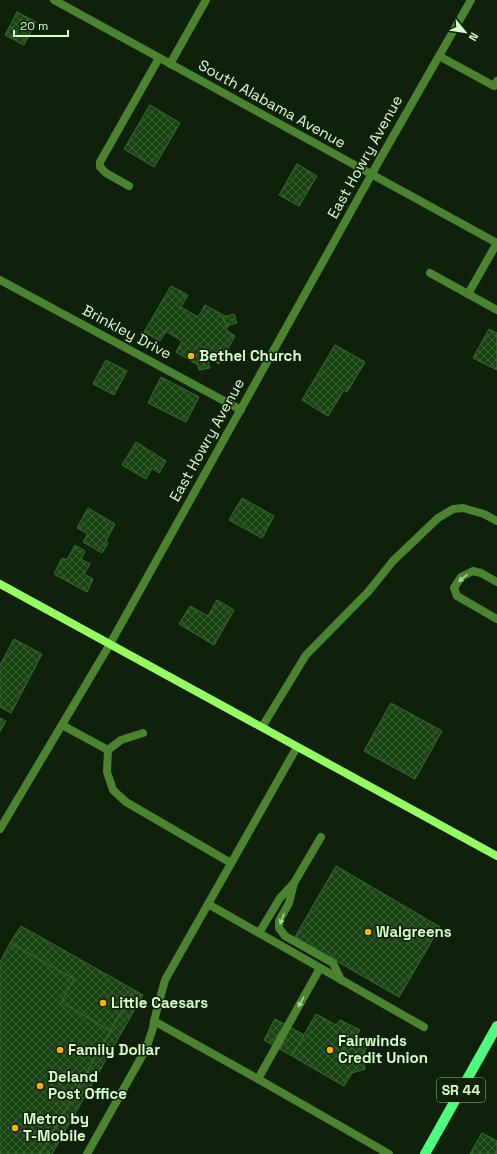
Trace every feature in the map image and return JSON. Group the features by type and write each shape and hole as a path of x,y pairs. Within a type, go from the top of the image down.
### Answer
{"main road":[{"path":"0,584 497,856"},
{"name":"SR 44","path":"424,1154 497,1026"}],"street":[{"name":"South Alabama Avenue","path":"54,0 497,243"},
{"path":"170,64 206,0"},
{"name":"East Howry Avenue","path":"0,829 110,644 371,175 471,0"},
{"path":"439,56 494,86 497,81"},
{"path":"129,186 106,173 100,167 100,162 159,58"},
{"path":"468,294 497,243"},
{"path":"430,274 497,310"},
{"name":"Brinkley Drive","path":"0,280 240,410"},
{"path":"262,727 306,655 368,592 393,561 438,518 453,509 463,508 484,514 497,521"},
{"path":"497,582 481,573 473,571 461,577 454,588 457,596 497,619"},
{"path":"62,725 108,750"},
{"path":"143,733 121,740 108,750 106,772 113,790 126,802 231,864"},
{"path":"87,1154 146,1049 165,980 297,746"},
{"path":"259,933 280,898 294,883 321,837"},
{"path":"294,883 289,903 279,921 279,928 285,936 333,963 341,980"},
{"path":"208,904 424,1027"},
{"path":"258,1079 320,968"},
{"path":"154,1021 389,1154"}],"building":[{"path":"17,12 36,22 24,45 5,35"},
{"path":"150,105 180,123 154,167 124,149"},
{"path":"297,164 317,176 299,206 279,195"},
{"path":"171,286 188,295 181,307 198,317 205,305 225,316 223,317 226,326 229,325 226,330 235,336 219,364 210,358 208,361 207,357 197,361 198,365 176,352 182,341 166,331 160,341 144,332"},
{"path":"234,314 237,323 226,326 223,317"},
{"path":"489,329 497,333 497,370 473,358"},
{"path":"335,345 365,362 347,392 344,390 328,416 302,400"},
{"path":"207,357 210,368 199,370 197,361"},
{"path":"106,360 127,371 114,395 93,384"},
{"path":"161,377 199,397 186,422 148,403"},
{"path":"136,442 166,461 159,473 152,468 146,479 122,465"},
{"path":"242,498 274,516 262,538 229,520"},
{"path":"88,508 115,524 106,541 108,543 102,553 83,542 88,534 77,528"},
{"path":"75,545 85,551 81,559 90,564 84,574 93,579 87,592 54,574 62,558 67,560"},
{"path":"217,600 234,610 214,645 179,624 190,606 208,616"},
{"path":"14,639 42,654 11,713 0,707 0,665"},
{"path":"391,703 442,731 415,779 364,751"},
{"path":"0,718 6,721 0,732"},
{"name":"Walgreens","path":"336,866 440,927 399,997 295,937"},
{"path":"21,926 134,990 110,1031 61,1002 74,979 10,943"},
{"path":"10,943 74,979 61,1002 110,1031 40,1154 0,1154 0,962"},
{"path":"134,990 143,995 52,1154 40,1154"},
{"name":"Fairwinds Credit Union","path":"316,1014 336,1025 340,1020 360,1030 356,1037 368,1044 363,1056 365,1069 352,1073 344,1086 292,1056"},
{"path":"275,1019 304,1035 292,1056 264,1040"},
{"path":"482,1133 497,1141 497,1154 470,1154"}],"place":[{"name":"Bethel Church","path":"191,356"},
{"name":"Walgreens","path":"368,932"},
{"name":"Little Caesars","path":"103,1003"},
{"name":"Family Dollar","path":"60,1050"},
{"name":"Fairwinds Credit Union","path":"330,1050"},
{"name":"Deland Post Office","path":"40,1086"},
{"name":"Metro by T-Mobile","path":"15,1128"}]}
